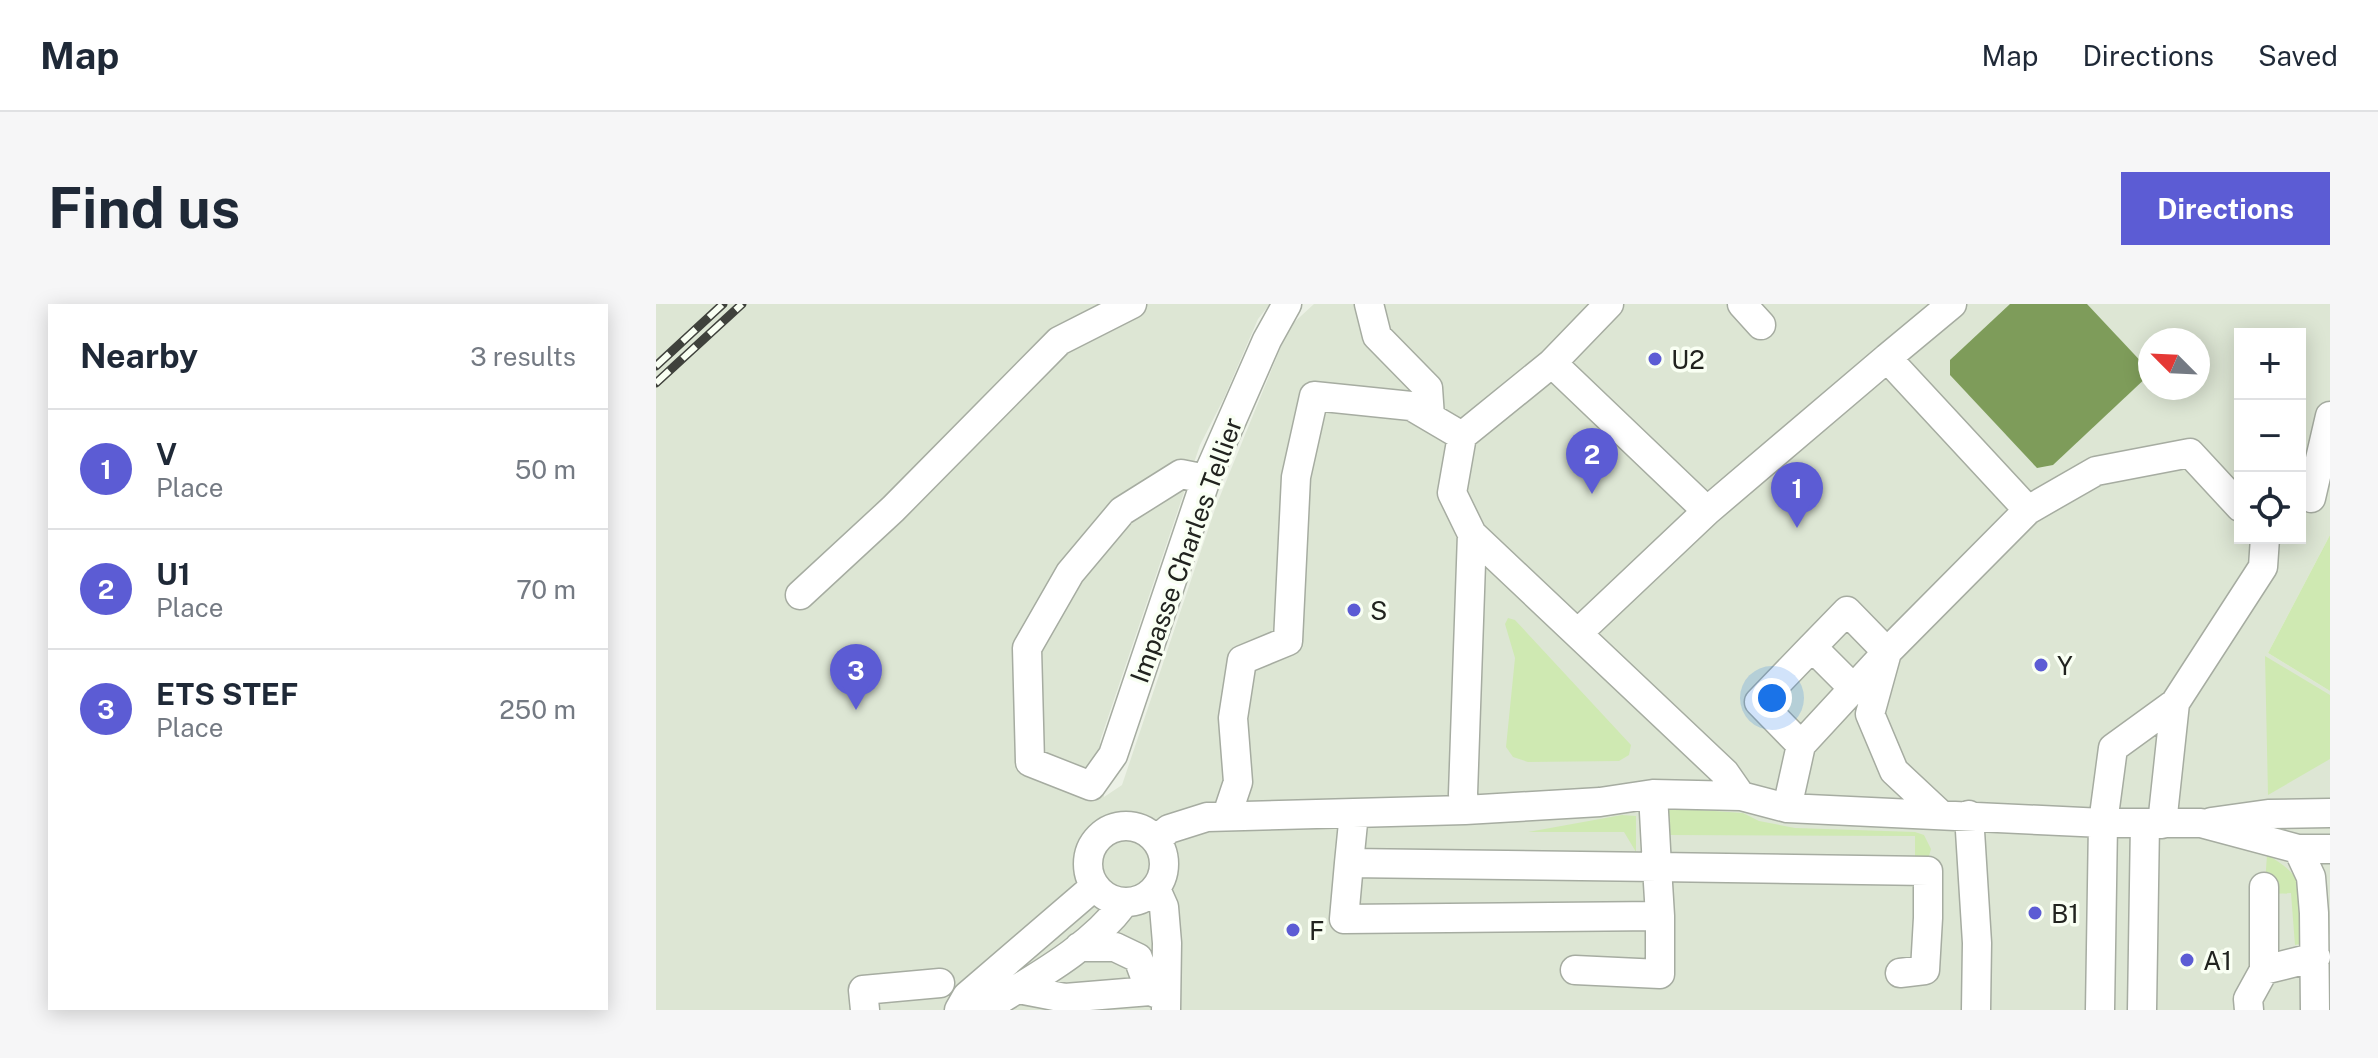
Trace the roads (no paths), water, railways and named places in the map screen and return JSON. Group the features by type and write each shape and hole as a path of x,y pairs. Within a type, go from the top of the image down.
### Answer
{"street":[{"path":"800,595 893,509 1059,341 1132,304"},
{"path":"1369,304 1377,336 1428,388 1430,417"},
{"path":"1609,304 1552,363 1462,436 1452,493 1472,534 1725,773 1741,796"},
{"path":"1578,633 1707,511 1952,304"},
{"name":"Impasse Charles Tellier","path":"1206,479 1181,474 1122,511 1070,573 1027,648 1030,762 1091,786 1113,755 1206,479 1284,305"},
{"path":"1887,358 2028,510"},
{"path":"1552,363 1707,511"},
{"path":"1227,815 1238,782 1233,718 1242,660 1288,641 1296,477 1314,396 1411,406 1462,436"},
{"path":"2311,498 2330,416"},
{"path":"1787,808 1801,745 1887,652 2028,510 2096,471 2190,453 2234,501"},
{"path":"1465,810 1463,794 1472,534"},
{"path":"2100,1010 2103,823 2113,748 2175,703 2263,567 2265,544"},
{"path":"1801,745 1759,702 1847,611 1887,652"},
{"path":"1812,647 1853,688"},
{"path":"1887,652 1870,714 1894,771 1939,813"},
{"path":"2142,1010 2154,824 2175,703"},
{"path":"1156,840 1169,829 1207,817 1227,815 1465,810 1600,802 1653,794 1741,796 1787,808 2103,823 2201,823 2268,814 2330,813"},
{"path":"1575,970 1660,974 1653,794"},
{"path":"1354,813 1344,919 1660,916"},
{"path":"1969,815 1977,943 1976,1010"},
{"path":"2201,823 2298,849 2330,849"},
{"path":"1121,826 1141,829 1156,840 1164,856 1164,874 1156,889 1141,900 1124,903 1107,898 1095,886 1088,868 1091,849 1103,833 1121,826"},
{"path":"2298,849 2311,877 2316,957 2315,1010"},
{"path":"1349,863 1928,871 1925,970 1900,973"},
{"path":"959,1010 967,996 1095,886"},
{"path":"2249,1010 2248,999 2264,970 2264,887"},
{"path":"1156,889 1164,907 1167,943 1161,1000"},
{"path":"983,1010 1057,966 1113,917 1124,903"},
{"path":"2316,957 2330,909"},
{"path":"1079,947 1115,947 1138,958 1161,1000"},
{"path":"2264,970 2316,957"},
{"path":"865,1010 863,990 940,983"},
{"path":"1018,989 1065,998 1161,1000"}],"railway":[{"path":"656,366 723,304"},
{"path":"656,383 742,304"}],"place":[{"name":"U2","path":"1655,359"},
{"name":"U1","path":"1592,494"},
{"name":"V","path":"1797,528"},
{"name":"S","path":"1354,610"},
{"name":"Y","path":"2041,665"},
{"name":"ETS STEF","path":"856,710"},
{"name":"B1","path":"2035,913"},
{"name":"F","path":"1293,930"},
{"name":"A1","path":"2187,960"}]}
